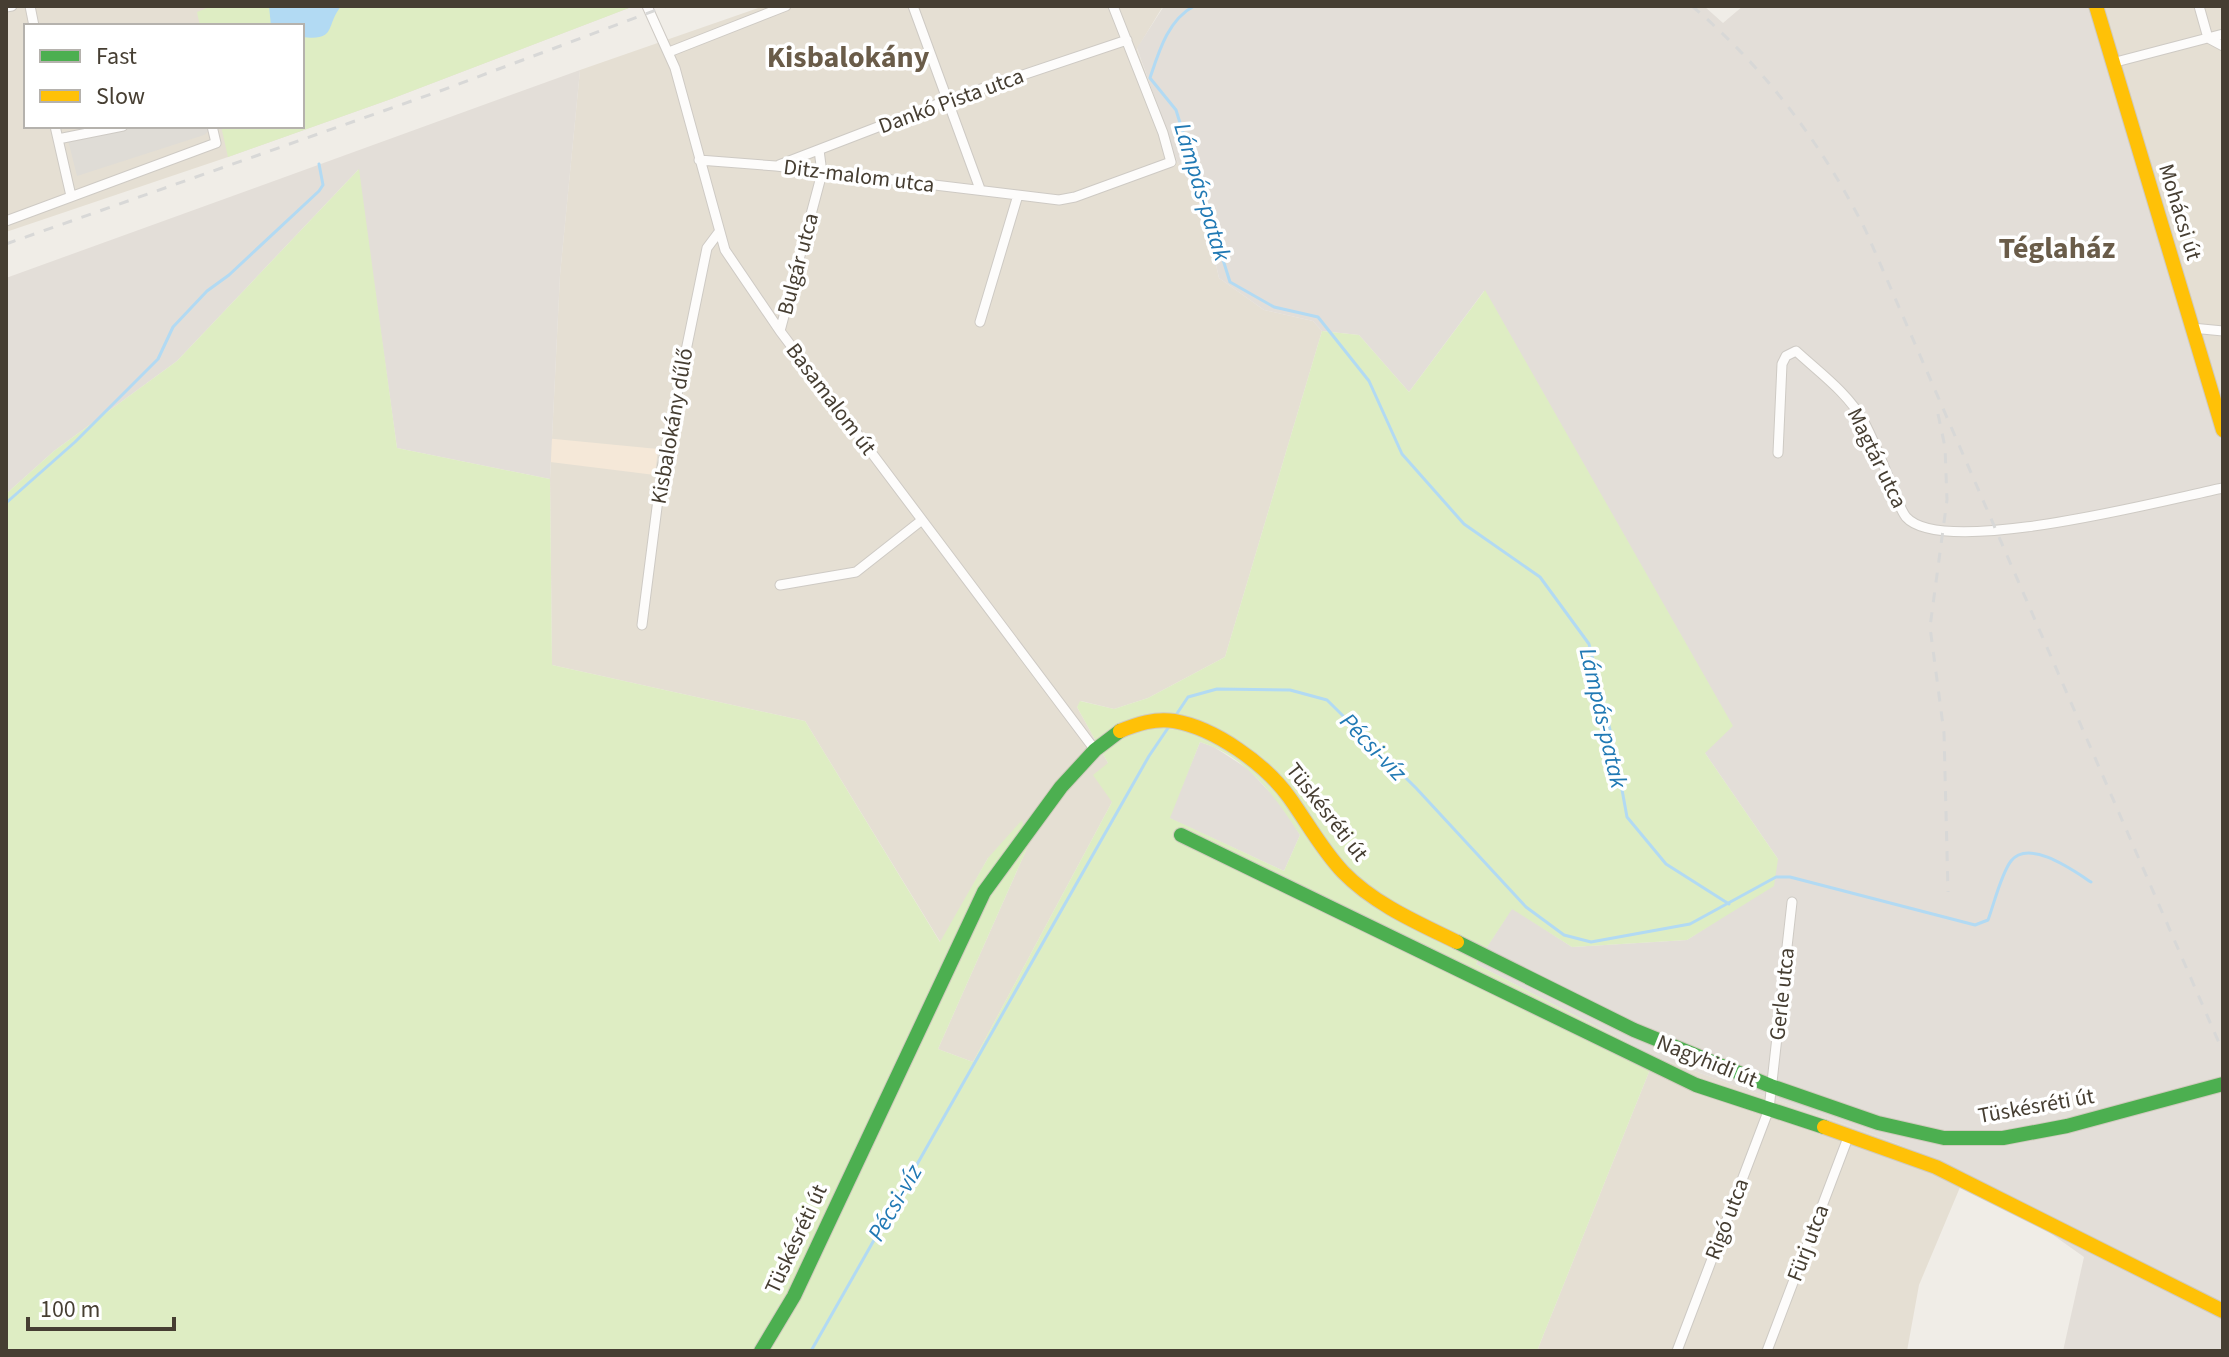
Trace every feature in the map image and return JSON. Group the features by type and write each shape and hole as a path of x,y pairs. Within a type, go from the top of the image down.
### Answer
{"street":[{"path":"6,7 12,6"},
{"name":"Basamalom út","path":"647,6 669,52 725,250 780,331 1095,750"},
{"path":"669,52 786,6"},
{"path":"913,6 980,189"},
{"path":"1113,6 1127,40"},
{"name":"Mohácsi út","path":"2096,6 2223,430"},
{"path":"2199,6 2208,38 2223,46"},
{"path":"2112,63 2223,34"},
{"name":"Dankó Pista utca","path":"776,166 948,100 1127,40"},
{"name":"Ditz-malom utca","path":"699,160 776,166 1059,200 1075,197 1171,162 1127,40"},
{"path":"55,128 71,196"},
{"path":"58,139 113,128"},
{"path":"6,221 216,143 212,128"},
{"name":"Bulgár utca","path":"780,331 822,173 819,150"},
{"path":"980,322 1018,195"},
{"name":"Kisbalokány dűlő","path":"642,625 662,468 707,248 719,232"},
{"path":"2192,328 2223,331"},
{"name":"Magtár utca","path":"1778,453 1782,364 1786,356 1796,351 1857,409 1902,511 1912,522 1928,529 1969,532 2065,522 2223,488"},
{"path":"780,585 856,572 922,520"},
{"name":"Tüskésréti út","path":"761,1351 794,1296 984,892 1061,787 1095,750 1122,728 1142,722 1164,720 1184,723 1216,736 1259,763 1287,794 1337,865 1360,887 1400,914 1634,1030 1771,1086 1907,1131 1944,1138 1983,1140 2067,1126 2223,1084"},
{"name":"Nagyhidi út","path":"1181,835 1696,1085 1936,1167 2223,1311"},
{"name":"Gerle utca","path":"1771,1086 1792,902"},
{"name":"Rigó utca","path":"1677,1351 1769,1109 1771,1086"},
{"name":"Fürj utca","path":"1767,1351 1849,1135"}],"shaded area":[{"path":"6,6 634,6 391,99 6,232"},
{"path":"764,6 1163,6 1137,49 1177,161 1202,202 1219,278 1264,310 1313,321 1322,331 1225,657 1148,698 1114,709 1081,701 1077,707 1108,763 1112,802 973,1062 938,1049 1028,846 988,858 941,943 805,721 552,665 550,479 560,275 580,70"},
{"path":"1164,6 1704,6 1723,23 1743,6 2101,6 2223,411 2223,1351 2063,1351 2084,1257 1966,1173 1885,1139 1655,1057 1476,964 1512,908 1572,947 1687,940 1724,916 1778,859 1705,753 1484,291 1409,392 1359,335 1322,331 1313,321 1264,310 1219,278 1202,202 1177,161 1137,48"},
{"path":"2101,6 2223,6 2223,411"},
{"path":"580,70 560,275 550,479 397,448 358,170 177,361 54,451 6,494 6,278"},
{"path":"90,128 212,128 204,135 77,176 66,132"},
{"path":"534,437 658,449 655,475 405,444"},
{"path":"1200,742 1214,747 1248,769 1282,805 1300,835 1284,871 1169,818"},
{"path":"1655,1057 1885,1139 1966,1173 1919,1285 1907,1351 1537,1351"}],"green space":[{"path":"212,6 634,6 391,99 228,157 221,128 304,128 304,24 200,24 197,12"},
{"path":"359,169 397,448 550,479 552,665 805,721 940,942 988,858 1022,820 1028,846 938,1049 973,1062 1112,802 1093,775 1108,763 1077,707 1080,701 1114,709 1148,698 1225,657 1322,331 1359,335 1409,392 1485,290 1733,726 1705,753 1778,859 1774,886 1687,940 1572,947 1512,909 1476,964 1655,1057 1537,1351 6,1351 6,494 54,451 177,361","holes":["1200,742 1217,748 1258,780 1281,806 1300,835 1284,871 1170,818"]}],"water":[{"path":"269,6 341,6 329,31 321,37 304,37 304,24 271,24"}],"waterway":[{"name":"Lámpás-patak","path":"1194,6 1171,28 1150,78 1176,110 1230,282 1274,307 1318,317 1369,381 1402,454 1464,524 1540,577 1589,644 1614,746 1627,817 1666,864 1729,904"},
{"path":"6,503 75,442 158,359 173,327 207,291 229,275 319,191 323,185 319,164"},
{"name":"Pécsi-víz","path":"1176,715 1188,697 1217,689 1290,690 1327,700 1416,788 1526,907 1564,935 1591,942 1690,924 1776,877 1790,877 1975,925 1988,920 2004,873 2019,855 2029,853 2051,859 2091,882"},
{"name":"Pécsi-víz","path":"811,1351 1149,756 1170,725"}],"railway":[{"path":"6,244 440,91 667,6"},
{"path":"1692,6 1744,55 1790,109 1830,167 1865,229 2223,1052"},
{"path":"1938,414 1945,447 1947,500 1930,627 1944,733 1948,892"}],"traffic: fast":[{"path":"761,1351 794,1296 984,892 1061,787 1095,750 1120,731"},
{"path":"1181,835 1696,1085 1824,1127"},
{"path":"1457,942 1634,1030 1771,1086 1878,1123 1944,1138 2003,1138 2067,1126 2223,1084"}],"traffic: slow":[{"path":"2096,6 2223,430"},
{"path":"1120,731 1146,722 1174,721 1206,731 1238,749 1279,785 1328,855 1355,883 1397,912 1457,942"},
{"path":"1824,1127 1936,1167 2223,1311"}],"district":[{"name":"Kisbalokány","path":"848,57"},
{"name":"Téglaház","path":"2057,248"}]}
